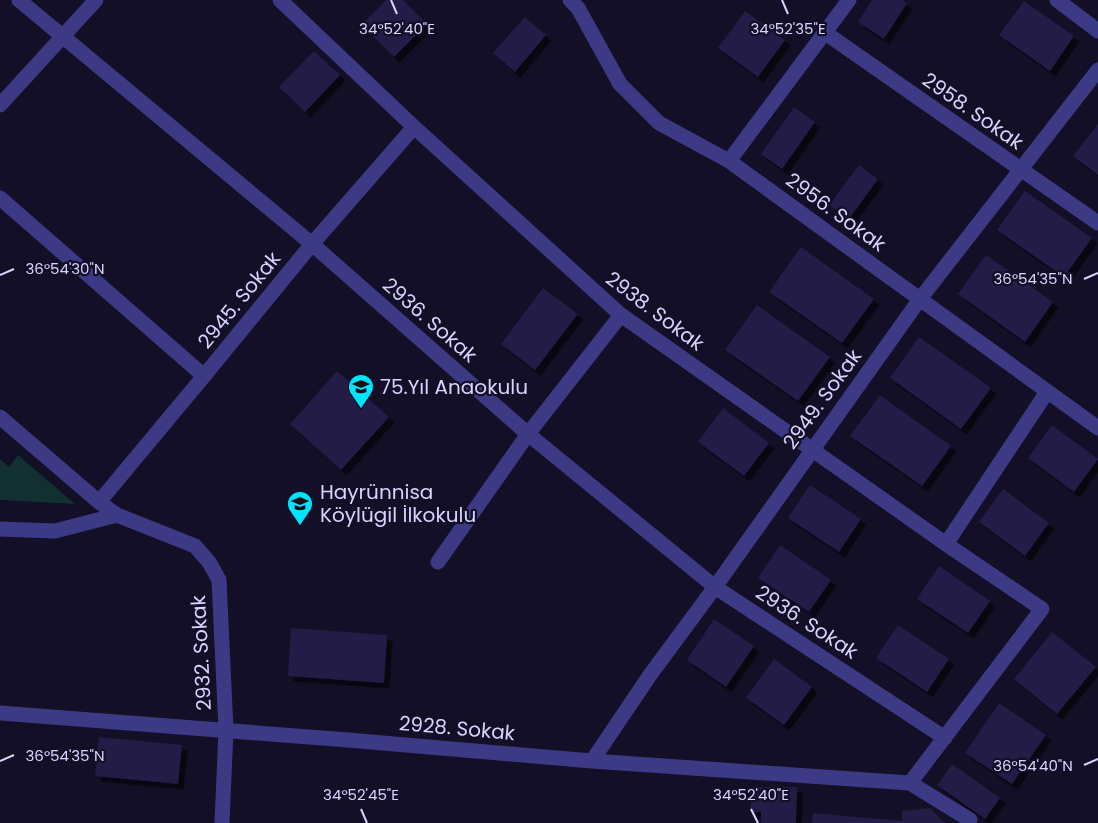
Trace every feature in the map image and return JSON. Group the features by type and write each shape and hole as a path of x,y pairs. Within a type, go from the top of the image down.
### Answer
{"street":[{"name":"2936. Sokak","path":"19,0 312,244 528,434 716,587 945,738"},
{"path":"0,105 96,0"},
{"name":"2938. Sokak","path":"280,0 414,128 621,315 1042,609 945,738"},
{"path":"729,161 849,0"},
{"path":"1057,0 1098,31"},
{"name":"2956. Sokak","path":"574,4 620,84 658,123 729,161 1098,428"},
{"name":"2958. Sokak","path":"824,32 1098,223"},
{"name":"2949. Sokak","path":"592,761 650,675 716,587 920,299 1098,70"},
{"name":"2945. Sokak","path":"99,502 312,244 414,128"},
{"path":"0,198 204,376"},
{"path":"438,562 528,434 621,315"},
{"path":"946,544 1047,392"},
{"name":"2932. Sokak","path":"0,417 117,515 195,546 209,562 219,580 226,730 222,823"},
{"path":"0,529 55,531 117,515"},
{"name":"2928. Sokak","path":"0,713 592,761 910,783 970,820"},
{"path":"910,783 945,738"}],"green space":[{"path":"18,455 75,504 0,500 0,459 9,467"}],"building":[{"path":"386,0 403,0 427,24 394,57 361,25"},
{"path":"872,0 902,0 907,3 884,39 858,22"},
{"path":"1024,1 1074,36 1050,71 999,35"},
{"path":"745,11 785,40 758,77 718,48"},
{"path":"525,17 546,35 515,72 493,53"},
{"path":"314,51 340,75 305,112 279,87"},
{"path":"794,107 815,122 782,169 761,154"},
{"path":"1098,124 1098,175 1073,156"},
{"path":"859,165 878,179 849,219 829,205"},
{"path":"1025,191 1092,238 1064,277 997,230"},
{"path":"801,247 874,299 842,343 769,292"},
{"path":"986,255 1053,302 1025,342 958,294"},
{"path":"543,288 578,314 535,370 501,344"},
{"path":"757,305 830,357 798,401 725,350"},
{"path":"919,337 991,388 961,429 890,378"},
{"path":"337,371 389,417 341,470 290,424"},
{"path":"880,395 951,446 922,486 850,436"},
{"path":"723,408 769,443 744,476 698,442"},
{"path":"1052,425 1098,459 1074,492 1028,458"},
{"path":"810,485 861,519 839,552 788,518"},
{"path":"1003,489 1049,523 1025,556 979,522"},
{"path":"780,545 831,580 809,612 758,578"},
{"path":"939,566 990,601 968,633 917,599"},
{"path":"714,619 754,646 726,687 687,660"},
{"path":"898,625 949,659 927,692 876,658"},
{"path":"291,628 387,635 384,683 288,676"},
{"path":"1052,632 1096,667 1057,714 1014,679"},
{"path":"774,659 812,687 784,725 746,698"},
{"path":"999,703 1046,735 1012,784 965,753"},
{"path":"99,737 182,745 178,784 95,776"},
{"path":"952,764 1000,798 985,819 937,785"},
{"path":"751,787 797,787 796,823 761,823 761,812 751,812"},
{"path":"930,808 945,823 812,823 813,813 902,821 902,811"}],"place":[{"name":"75.Yıl Anaokulu","path":"361,410"},
{"name":"Hayrünnisa Köylügil İlkokulu","path":"300,527"}]}
